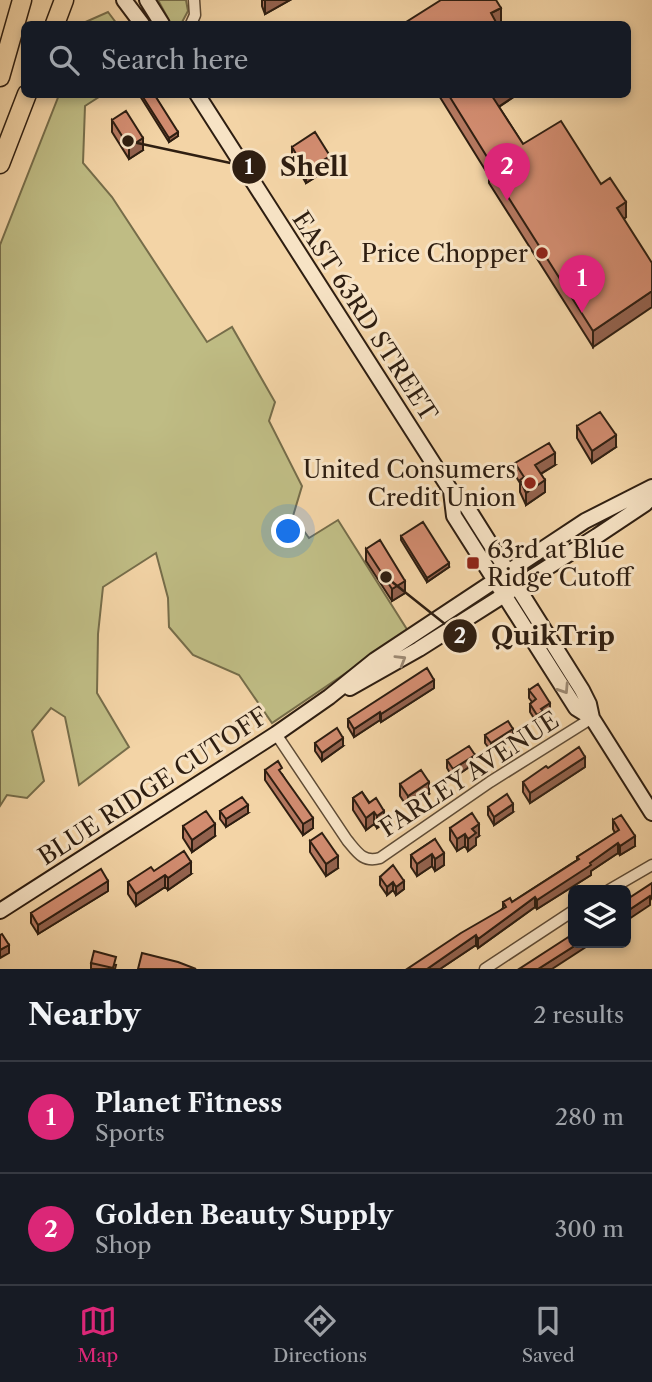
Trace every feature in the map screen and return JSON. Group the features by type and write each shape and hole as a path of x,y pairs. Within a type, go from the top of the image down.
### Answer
{"highway":[{"path":"0,77 22,0"},
{"path":"56,21 64,0"},
{"path":"0,164 25,98"}],"main road":[{"path":"124,0 140,21"},
{"path":"147,0 160,21"},
{"name":"EAST 63RD STREET","path":"200,98 451,491 467,508 509,571 582,690 592,718 652,813"},
{"name":"BLUE RIDGE CUTOFF","path":"0,911 276,734 375,660 585,521 652,487"},
{"name":"EAST 63RD STREET","path":"451,491 454,516 493,582 576,708 592,718"},
{"name":"BLUE RIDGE CUTOFF","path":"329,697 370,678 502,596 607,530 645,504 652,496"}],"street":[{"path":"192,21 195,15 194,0"},
{"name":"FARLEY AVENUE","path":"276,734 347,840 367,859 380,858 490,782 592,718"},
{"path":"618,885 652,865"},
{"path":"485,969 568,914"}],"shaded area":[{"path":"158,0 186,0 188,11 183,21 169,21"},
{"path":"108,12 115,21 88,21"},
{"path":"58,98 97,98 85,106 83,163 112,197 207,342 232,327 275,402 269,421 302,486 293,516 309,538 338,520 408,631 272,723 239,675 193,655 169,627 168,598 156,553 103,587 98,634 97,693 129,747 79,785 65,717 51,708 32,731 44,781 27,798 7,795 0,806 0,245"}],"building":[{"path":"441,0 496,0 501,8 491,13 495,21 408,21"},
{"path":"144,98 157,98 178,132 169,138"},
{"path":"450,98 493,98 523,144 561,121 601,184 610,178 626,202 617,208 652,263 652,291 593,331 489,167 492,165"},
{"path":"126,111 143,138 129,147 112,120"},
{"path":"315,132 330,156 306,171 292,147"},
{"path":"600,412 616,435 592,451 577,426"},
{"path":"549,443 555,453 535,465 545,480 526,493 520,480 524,477 515,463"},
{"path":"423,522 449,563 427,578 401,536"},
{"path":"380,540 405,581 392,589 366,549"},
{"path":"427,668 434,680 354,729 348,719"},
{"path":"538,684 550,703 537,715 530,704 536,699 529,690"},
{"path":"508,721 513,729 491,743 485,735"},
{"path":"337,728 343,738 322,753 315,743"},
{"path":"469,746 475,755 453,769 447,760"},
{"path":"579,747 585,757 530,793 523,782"},
{"path":"278,761 282,768 279,770 313,818 303,824 265,770"},
{"path":"421,770 429,782 408,796 400,784"},
{"path":"362,792 369,803 376,798 384,811 377,816 374,812 366,818 353,798"},
{"path":"507,794 513,804 494,817 488,807"},
{"path":"242,797 248,805 226,819 220,811"},
{"path":"206,811 215,824 192,840 183,826"},
{"path":"472,813 479,824 472,829 476,833 468,839 465,834 457,839 450,828"},
{"path":"621,815 635,836 620,846 618,843 590,863 591,865 537,900 535,897 478,939 476,935 427,969 407,969 506,907 503,902 510,898 512,902 579,859 577,857 619,830 613,820"},
{"path":"322,833 338,856 326,864 310,841"},
{"path":"435,839 444,853 435,859 432,854 417,864 411,855"},
{"path":"184,851 191,862 168,878 165,875 136,894 128,882 151,867 154,871"},
{"path":"393,865 404,881 396,887 393,882 387,887 380,877"},
{"path":"101,869 108,881 38,925 31,913"},
{"path":"652,883 652,899 650,896 631,909 631,897"},
{"path":"2,934 9,945 0,950 0,935"},
{"path":"568,937 568,948 571,948 538,969 519,969"},
{"path":"94,951 116,957 113,968 91,963"},
{"path":"142,953 178,962 196,969 138,969"}],"place":[{"name":"Shell","path":"128,141"},
{"name":"Golden Beauty Supply","path":"507,201"},
{"name":"Price Chopper","path":"542,253"},
{"name":"Planet Fitness","path":"582,313"},
{"name":"United Consumers Credit Union","path":"530,483"},
{"name":"63rd at Blue Ridge Cutoff","path":"473,563"},
{"name":"QuikTrip","path":"386,577"}]}
